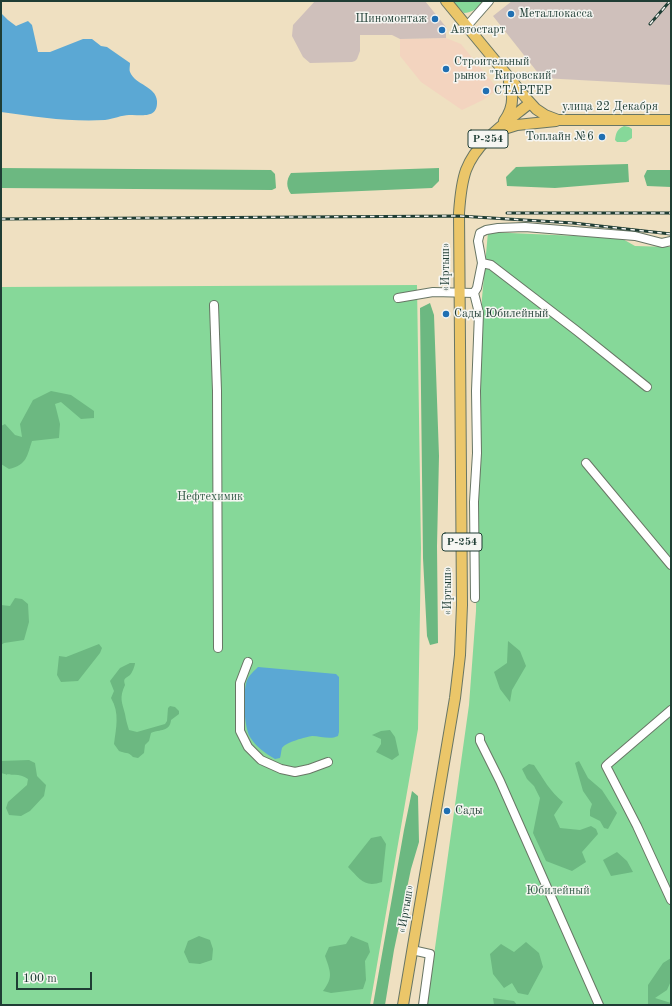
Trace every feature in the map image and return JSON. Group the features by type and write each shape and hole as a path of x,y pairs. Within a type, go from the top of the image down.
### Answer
{"main road":[{"name":"улица 22 Декабря","path":"446,1 530,103 545,115 558,120 671,120"},
{"path":"495,133 506,120 512,106 512,90 507,76"},
{"name":"«Иртыш»","path":"404,1005 455,698 460,655 462,597 459,213 462,187 466,170 474,155 495,133 530,103"},
{"path":"495,133 505,128 517,125 558,120"}],"street":[{"path":"467,26 488,1"},
{"path":"474,598 474,502 477,453 476,391 479,313 474,293 477,288 482,264 478,241 480,233 486,230 498,228 525,227 565,229 635,236 662,243 671,241"},
{"path":"482,264 491,266 502,274 647,387"},
{"path":"398,298 433,292 474,293"},
{"path":"214,304 217,398 218,648"},
{"path":"586,463 671,565"},
{"path":"248,662 240,684 240,731 248,747 260,760 281,769 295,772 310,769 328,762"},
{"path":"671,710 606,766 640,833 671,900"},
{"path":"480,738 480,741 504,788 599,1005"},
{"path":"412,950 430,954 423,1005"}],"shaded area":[{"path":"315,1 425,1 446,27 446,38 400,39 392,35 360,35 360,51 355,61 310,63 303,57 292,36 293,25"},
{"path":"512,1 671,1 671,85 542,78 493,16"},
{"name":"Строительный рынок \"Кировский\"","path":"446,38 461,44 498,89 483,100 462,110 421,82 400,56 400,39"}],"green space":[{"path":"452,1 485,1 476,9 464,13"},
{"path":"624,126 632,129 632,138 626,142 617,142 615,140 616,133"},
{"path":"628,164 629,182 555,188 507,186 506,177 516,167"},
{"path":"1,168 271,170 275,174 276,188 272,190 1,188"},
{"path":"439,168 439,181 432,188 291,194 287,186 287,181 291,173"},
{"path":"647,170 671,170 671,187 647,186 644,176"},
{"name":"Юбилейный","path":"488,232 621,238 635,246 671,247 671,1005 427,1005 469,705 476,611 482,298"},
{"name":"Нефтехимик","path":"417,285 421,548 418,729 370,1005 1,1005 1,287"},
{"path":"430,303 434,315 439,456 437,546 438,643 430,645 427,636 423,558 420,308"},
{"path":"51,391 71,395 94,411 94,418 81,419 61,402 55,404 60,424 59,438 32,441 23,462 9,469 1,464 1,426 5,424 15,435 22,437 20,424 33,400"},
{"path":"15,598 22,599 28,604 29,622 24,640 4,643 1,645 1,605 10,606"},
{"path":"508,641 520,651 526,666 512,690 510,702 500,689 494,672 507,663"},
{"path":"99,644 102,648 100,653 78,681 61,682 57,675 59,656 66,657"},
{"path":"130,663 135,663 131,674 124,680 125,685 122,697 122,703 129,730 137,732 165,724 167,721 168,708 170,706 175,707 179,711 179,714 171,720 169,727 164,730 151,733 149,741 145,745 144,753 138,758 133,757 128,753 119,751 114,744 116,709 111,698 114,691 110,681 120,668"},
{"path":"390,730 395,737 399,755 392,760 376,752 381,744 381,739 372,735 381,731"},
{"path":"29,760 35,763 37,776 46,785 44,796 30,811 21,816 9,815 6,808 8,802 27,785 28,779 18,775 1,773 1,761"},
{"path":"579,761 588,778 602,790 617,813 608,829 604,828 600,821 590,816 592,804 583,791 575,763"},
{"path":"529,764 534,765 550,789 563,802 554,815 560,828 580,830 591,826 596,829 598,834 582,852 586,862 572,871 546,861 533,833 540,798 534,786 527,779 522,769"},
{"path":"412,791 418,796 419,842 411,869 394,950 385,1005 373,1005 404,830"},
{"path":"381,836 386,844 382,882 376,884 366,883 359,879 348,867 371,838"},
{"path":"617,852 627,861 633,872 611,876 603,860"},
{"path":"199,936 210,940 213,949 212,960 200,964 189,963 184,952 188,941"},
{"path":"351,936 368,943 370,952 365,961 366,980 363,989 331,993 323,991 330,978 325,956 329,947 346,944"},
{"path":"526,942 539,953 543,967 528,995 518,993 512,983 504,988 493,974 490,954 501,944 514,952"},
{"path":"671,958 671,981 667,990 655,998 671,1003 671,1005 648,1005 648,985 663,963"},
{"path":"493,998 514,1001 517,1005 494,1005"}],"water":[{"path":"1,13 16,26 28,21 32,25 38,52 50,52 83,39 92,39 101,46 107,47 130,63 130,71 136,80 153,92 156,96 157,107 155,111 148,115 126,115 105,120 53,119 1,112"},
{"path":"258,667 336,674 339,677 338,736 329,738 312,736 296,740 284,746 282,748 280,758 275,759 261,750 250,737 246,726 245,711 245,689 247,681 250,675"}],"railway":[{"path":"650,24 670,1"},
{"path":"507,213 671,213"},
{"path":"1,219 459,216 573,223 671,234"}],"place":[{"name":"Металлокасса","path":"511,14"},
{"name":"Шиномонтаж","path":"435,19"},
{"name":"Автостарт","path":"442,30"},
{"name":"Строительный рынок \"Кировский\"","path":"446,69"},
{"name":"СТАРТЕР","path":"486,91"},
{"name":"Топлайн №6","path":"602,137"},
{"name":"Сады Юбилейный","path":"446,314"},
{"name":"Сады","path":"447,811"}]}
